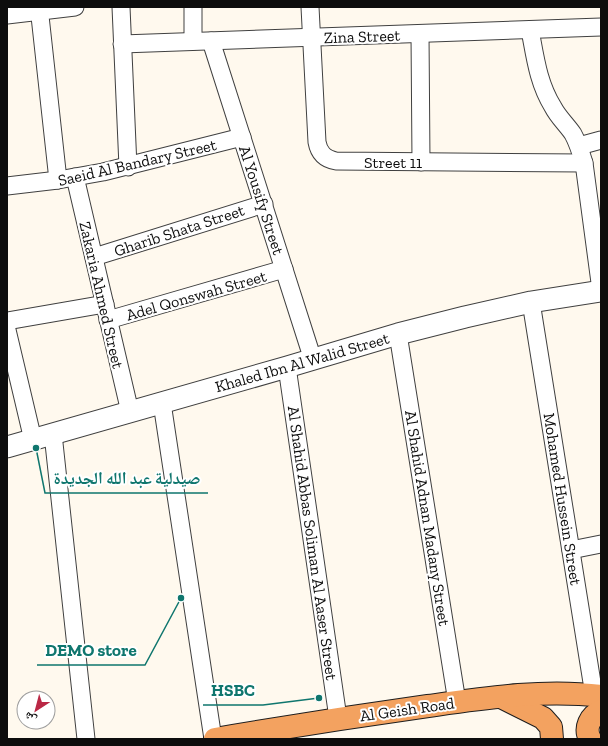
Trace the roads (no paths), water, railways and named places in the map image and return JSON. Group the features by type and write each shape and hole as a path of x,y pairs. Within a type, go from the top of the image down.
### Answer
{"highway":[{"name":"Al Geish Road","path":"214,739 338,718 500,696 547,694 599,701"},
{"path":"500,696 543,718 550,727 552,739"},
{"path":"590,739 588,725 594,715 599,701"}],"street":[{"path":"7,15 39,9 75,7"},
{"path":"121,7 128,167"},
{"path":"193,7 193,42"},
{"path":"310,7 311,38"},
{"path":"39,9 58,180"},
{"name":"Zina Street","path":"122,44 601,28"},
{"path":"530,30 538,73 544,91 579,146 595,199 601,290"},
{"path":"420,34 421,162"},
{"name":"Street 11","path":"311,38 317,142 320,153 330,160 584,163"},
{"name":"Al Yousify Street","path":"212,41 314,360"},
{"name":"Saeid Al Bandary Street","path":"7,186 58,180 128,167 242,137"},
{"path":"579,146 601,140"},
{"name":"Zakaria Ahmed Street","path":"75,177 130,412"},
{"name":"Gharib Shata Street","path":"94,257 264,204"},
{"name":"Adel Qonswah Street","path":"7,321 107,312 284,269"},
{"name":"Khaled Ibn Al Walid Street","path":"7,447 287,368 398,334 531,302 601,290"},
{"name":"Mohamed Hussein Street","path":"531,302 571,550 599,701"},
{"path":"7,330 33,440"},
{"name":"Al Shahid Adnan Madany Street","path":"398,334 457,702"},
{"name":"Al Shahid Abbas Soliman Al Aaser Street","path":"287,368 338,718"},
{"path":"162,403 214,739"},
{"path":"53,434 86,739"},
{"path":"571,550 601,544"}],"place":[{"name":"صيدلية عبد الله الجديدة","path":"36,448"},
{"name":"DEMO store","path":"181,598"},
{"name":"HSBC","path":"319,698"}]}
